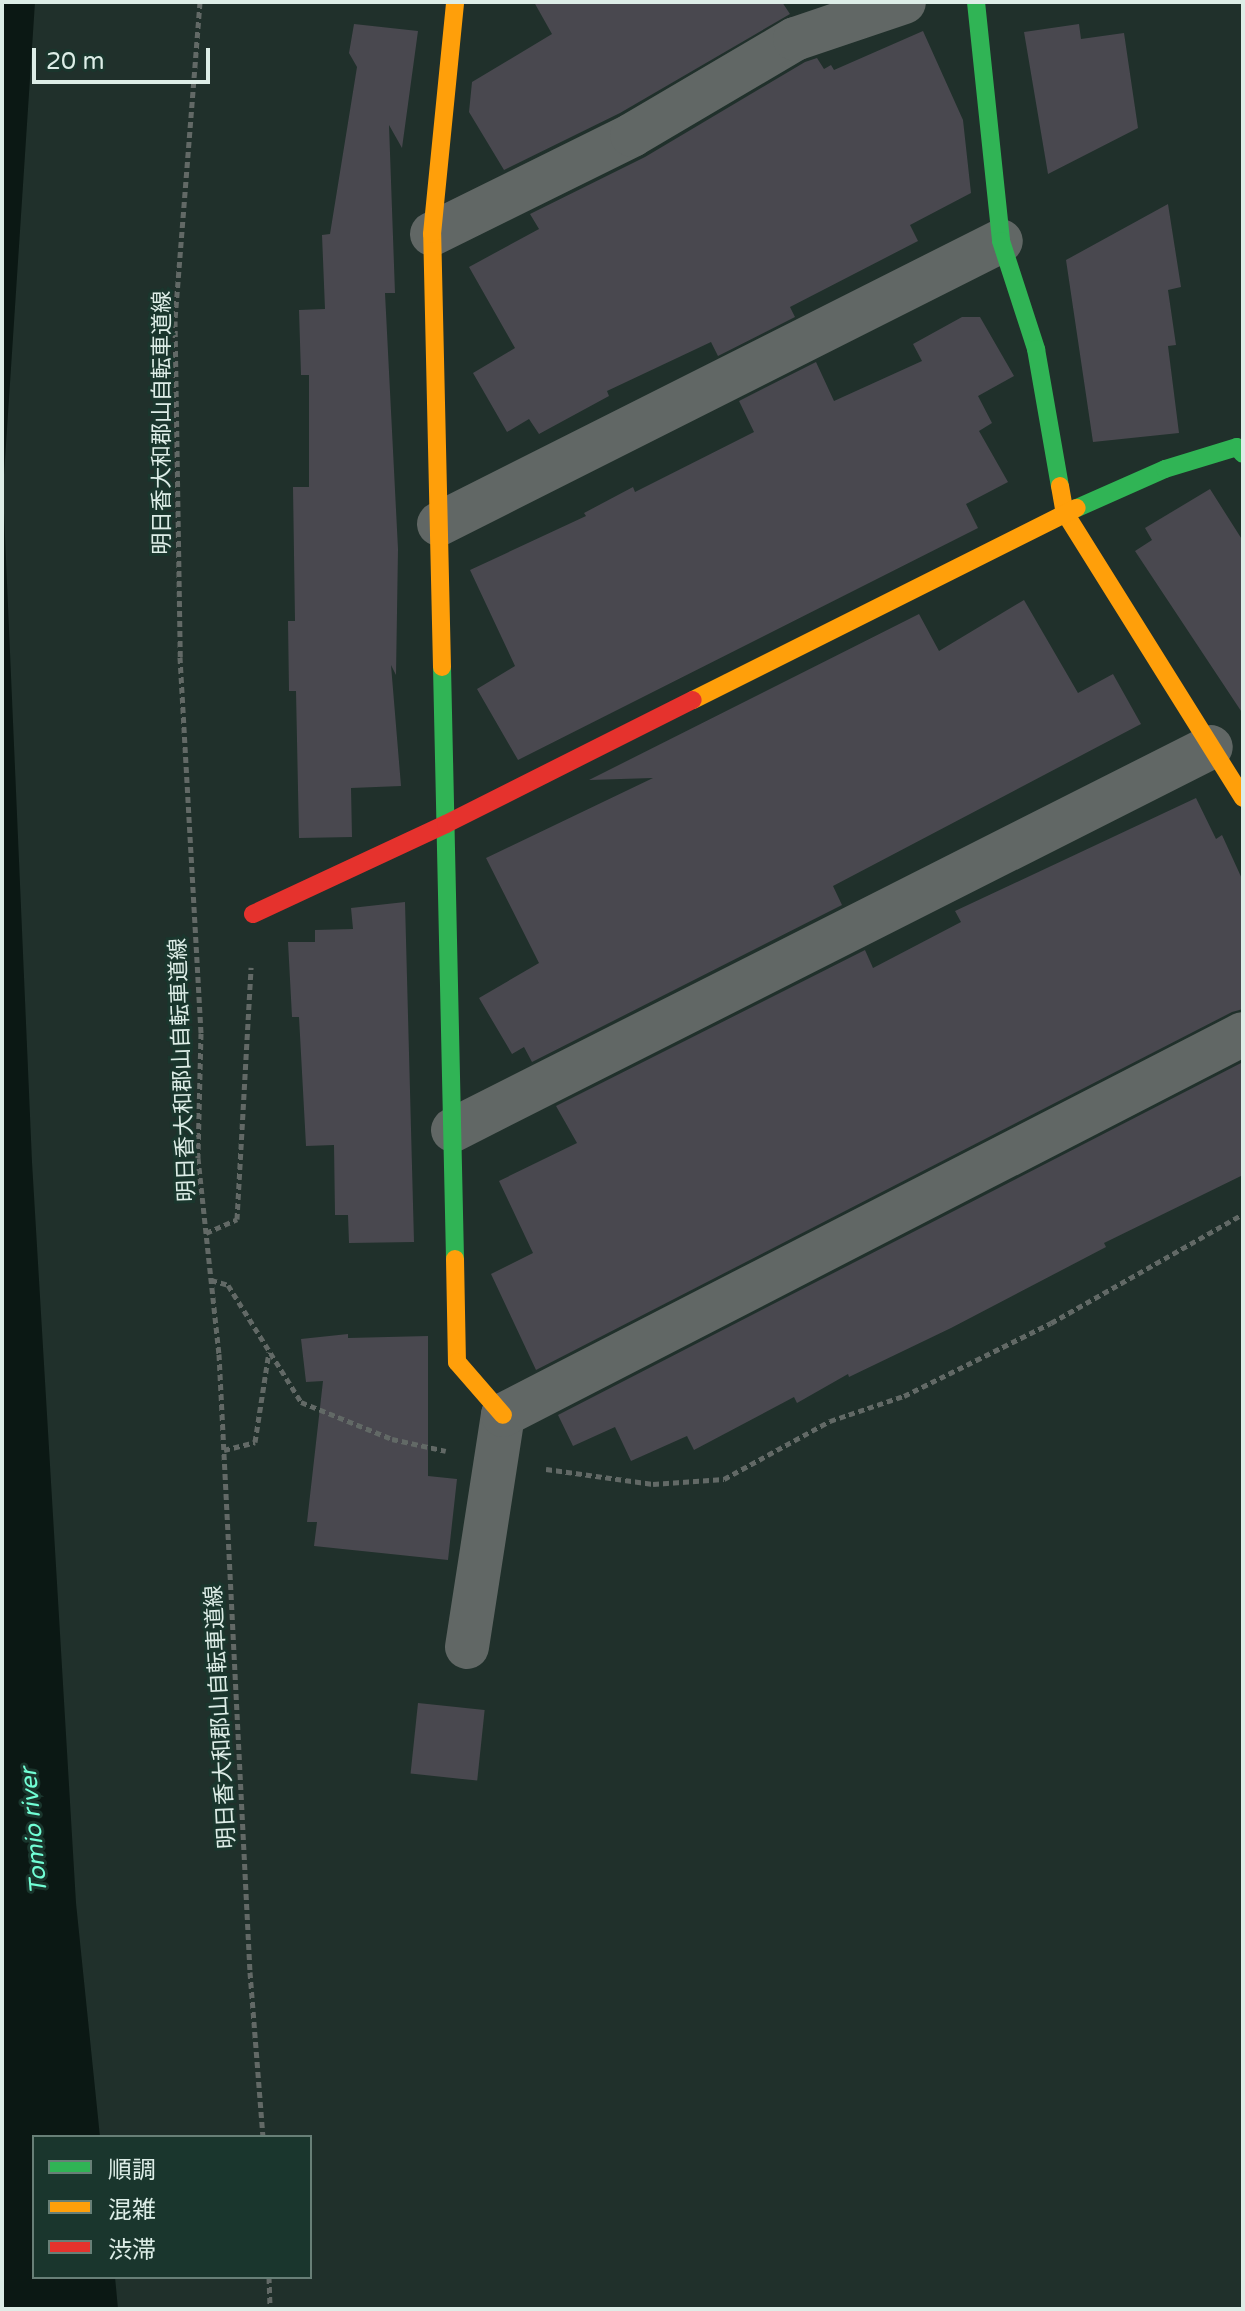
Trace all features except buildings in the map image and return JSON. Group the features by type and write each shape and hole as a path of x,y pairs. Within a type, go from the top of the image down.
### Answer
{"street":[{"path":"455,2 432,234 457,1362 503,1415"},
{"path":"432,234 632,135 795,39 904,2"},
{"path":"976,2 1001,241 1036,349 1065,513 1243,798"},
{"path":"439,524 1001,241"},
{"path":"253,914 446,824 1065,513 1165,469 1237,447 1243,454"},
{"path":"453,1130 1211,747"},
{"path":"503,1415 1243,1034"},
{"path":"467,1647 493,1462 503,1415"}],"path":[{"name":"明日香大和郡山自転車道線","path":"200,2 175,321 180,657 201,1033 198,1158 224,1450 250,1972 263,2135"},
{"path":"206,1233 237,1219 253,914"},
{"path":"211,1280 228,1285 301,1402 392,1439 493,1462 653,1484 724,1479 830,1421 904,1396 1051,1323 1243,1214"},
{"path":"224,1450 255,1442 270,1350"},
{"path":"269,2279 270,2309"}],"water":[{"name":"Tomio river","path":"2,2 35,2 3,490 32,1162 76,1903 100,2135 32,2135 32,2279 115,2279 118,2309 2,2309"}],"traffic: fast":[{"path":"976,2 1001,241 1036,349 1060,486"},
{"path":"1077,508 1165,469 1237,447 1243,454"},
{"path":"442,667 455,1259"}],"traffic: slow":[{"path":"442,667 432,234 455,2"},
{"path":"1060,486 1065,513 1243,798"},
{"path":"693,700 1077,508"},
{"path":"455,1259 457,1362 503,1415"}],"traffic: jam":[{"path":"253,914 446,824 693,700"}]}
